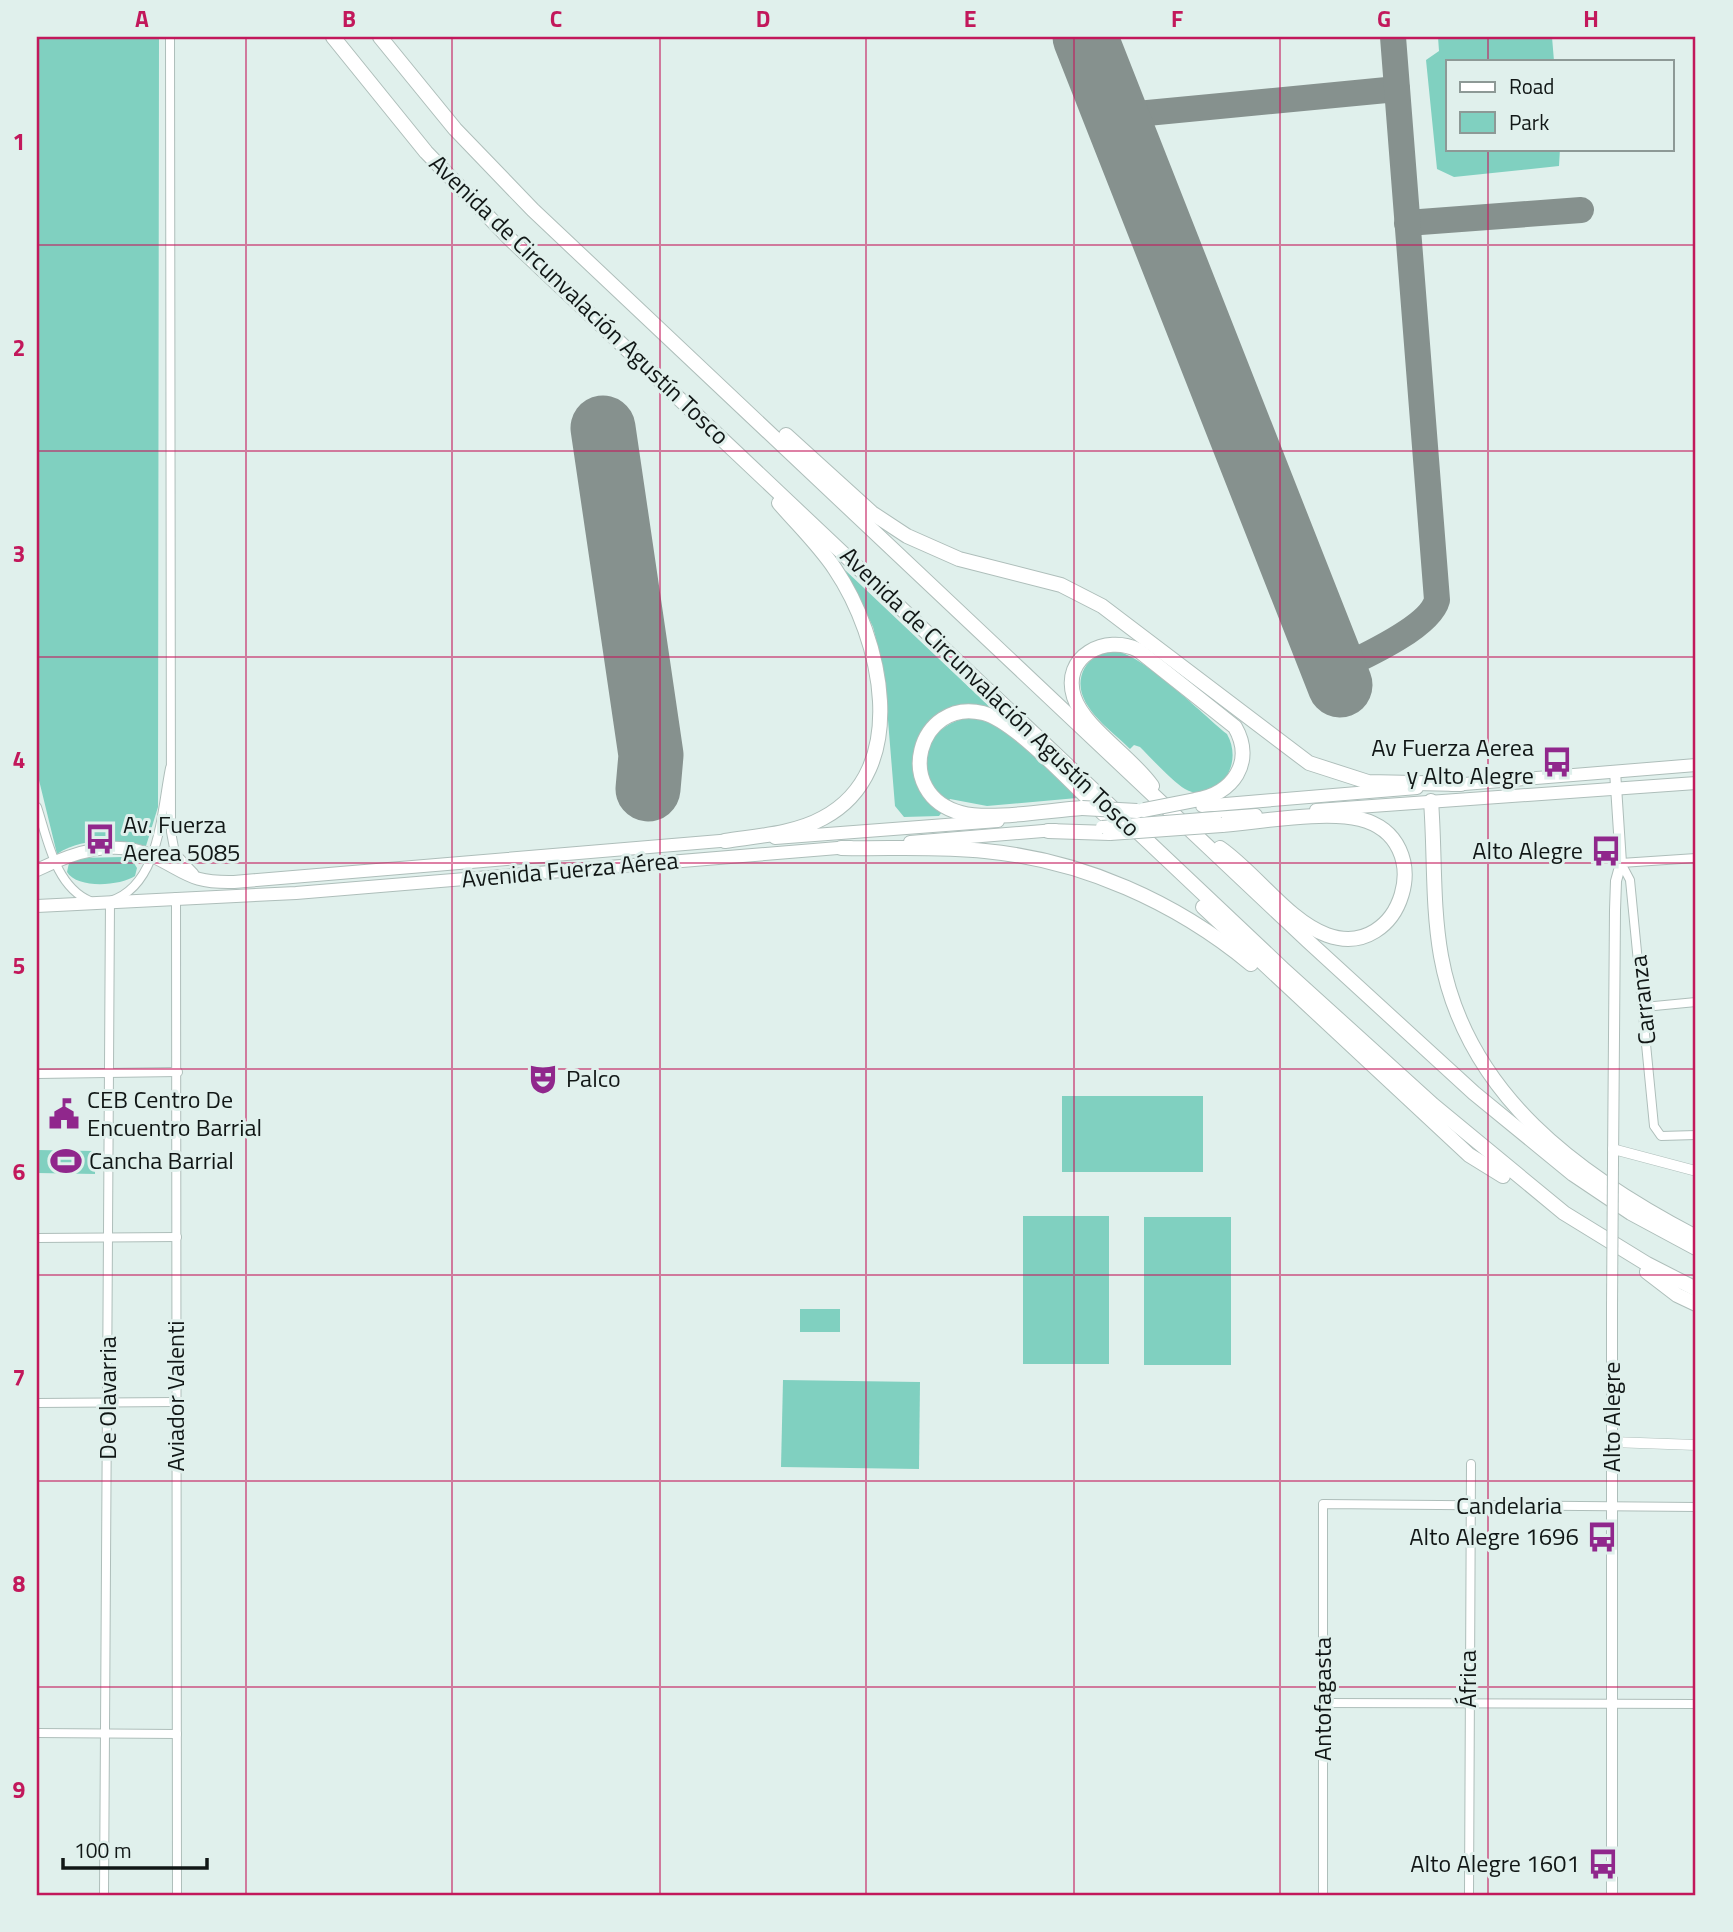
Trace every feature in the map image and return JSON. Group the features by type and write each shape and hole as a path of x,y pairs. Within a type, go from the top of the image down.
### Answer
{"highway":[{"name":"Avenida de Circunvalación Agustín Tosco","path":"333,37 388,108 467,197 1283,969 1479,1146 1564,1213 1592,1232 1696,1289"},
{"name":"Avenida de Circunvalación Agustín Tosco","path":"380,37 489,166 1173,815 1506,1120 1600,1193 1696,1248"},
{"path":"720,386 791,439 888,525 943,554 1047,580 1102,606 1309,763 1368,782 1461,784"},
{"path":"724,841 797,828 837,809 859,788 870,769 880,718 875,665 852,598 817,546 741,456"},
{"path":"1048,831 1106,830 1218,821 1340,816 1371,822 1390,836 1402,857 1405,883 1399,905 1393,915 1374,930 1350,938 1329,936 1305,922 1236,859 1173,815 1139,768 1098,730 1077,705 1072,686 1076,667 1089,651 1118,643 1138,650 1235,727 1243,746 1237,775 1216,795 1198,803 1140,811 1086,811 979,816 947,808 932,797 920,777 919,754 923,742 935,725 953,714 983,713 1004,723 1341,1039 1469,1155 1564,1213"},
{"path":"1431,801 1440,954 1460,1019 1487,1072 1517,1110 1555,1147 1634,1203 1696,1237"},
{"path":"841,848 985,851 1053,863 1107,880 1154,901 1218,939 1341,1039"},
{"path":"1592,1232 1677,1295 1696,1304"}],"main road":[{"path":"1198,803 1696,765"},
{"name":"Alto Alegre","path":"1612,1895 1615,910 1616,881 1622,863 1615,771"},
{"path":"1218,821 1431,801 1696,783"},
{"name":"Avenida Fuerza Aérea","path":"37,870 82,851 110,848 151,856 181,874 212,882 1086,811"},
{"name":"Avenida Fuerza Aérea","path":"37,906 90,901 296,893 1048,831"},
{"path":"532,856 534,874"}],"street":[{"path":"170,37 171,832 175,853 185,866 212,882"},
{"path":"110,901 135,889 151,856 170,768"},
{"path":"37,807 55,861 69,887 90,901"},
{"path":"1622,863 1696,858"},
{"name":"Carranza","path":"1622,863 1630,880 1654,1126 1661,1136 1696,1135"},
{"name":"Aviador Valenti","path":"177,897 177,1895"},
{"name":"De Olavarria","path":"104,1895 110,901"},
{"path":"1644,1007 1696,1002"},
{"path":"37,1074 178,1072"},
{"path":"1613,1149 1696,1171"},
{"path":"37,1238 177,1237"},
{"path":"37,1403 176,1402"},
{"path":"1612,1442 1696,1445"},
{"name":"África","path":"1469,1895 1471,1464"},
{"name":"Candelaria","path":"1322,1504 1696,1507"},
{"name":"Antofagasta","path":"1322,1504 1324,1895"},
{"path":"1322,1703 1696,1704"},
{"path":"37,1733 177,1734"}],"green space":[{"path":"37,37 159,37 158,807 146,846 100,841 67,848 57,854 37,772"},
{"path":"1438,37 1552,37 1554,60 1446,60 1446,150 1560,150 1559,166 1454,177 1437,169 1426,60 1439,51"},
{"path":"845,570 993,710 968,707 947,711 930,722 919,737 913,756 915,775 924,795 942,812 939,816 904,817 895,806 884,671 873,627"},
{"path":"1116,651 1128,655 1157,674 1227,734 1232,747 1232,759 1229,771 1216,788 1196,793 1185,789 1140,747 1134,745 1130,749 1102,724 1086,704 1081,681 1084,669 1097,656"},
{"path":"968,718 984,721 1014,737 1077,798 987,806 950,799 948,802 929,782 925,760 932,740 939,732 947,725"},
{"path":"122,857 132,860 137,868 135,876 119,882 89,883 72,877 67,872 69,863 79,858"},
{"path":"1062,1096 1203,1096 1203,1172 1062,1172"},
{"name":"Cancha Barrial","path":"37,1150 95,1151 95,1174 37,1173"},
{"path":"1023,1216 1109,1216 1109,1364 1023,1364"},
{"path":"1144,1217 1231,1217 1231,1365 1144,1365"},
{"path":"800,1309 840,1309 840,1332 800,1332"},
{"path":"783,1380 920,1382 919,1469 781,1467"}],"taxiway":[{"path":"1334,671 1408,632 1432,611 1437,600 1393,37"},
{"path":"1116,116 1397,89"},
{"path":"1407,223 1581,210"}],"runway":[{"path":"1085,37 1340,685"},
{"path":"603,428 651,755 648,789"}],"place":[{"name":"Av Fuerza Aerea y Alto Alegre","path":"1557,762"},
{"name":"Av. Fuerza Aerea 5085","path":"100,839"},
{"name":"Alto Alegre","path":"1606,851"},
{"name":"Palco","path":"543,1079"},
{"name":"CEB Centro De Encuentro Barrial","path":"64,1114"},
{"name":"Cancha Barrial","path":"66,1161"},
{"name":"Alto Alegre 1696","path":"1602,1537"},
{"name":"Alto Alegre 1601","path":"1603,1864"}]}
